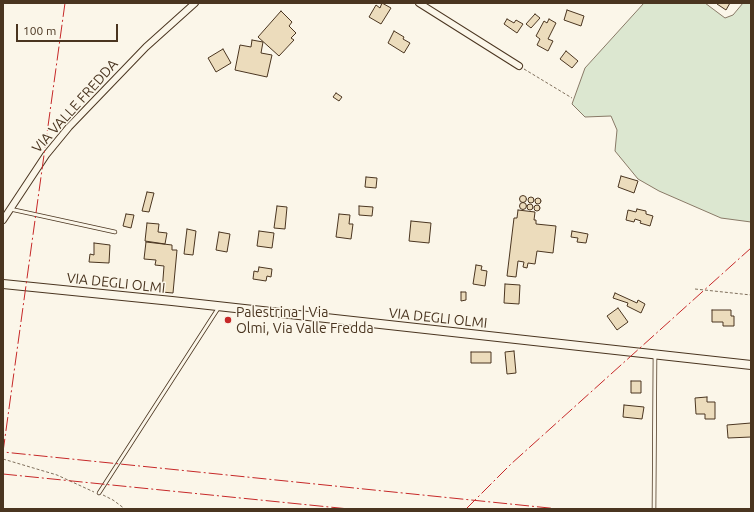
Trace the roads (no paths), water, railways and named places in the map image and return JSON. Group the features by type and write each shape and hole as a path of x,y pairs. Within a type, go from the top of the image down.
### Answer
{"street":[{"name":"VIA VALLE FREDDA","path":"3,220 46,155 69,127 146,47 195,3"},
{"path":"419,3 519,66"},
{"name":"VIA DEGLI OLMI","path":"3,284 751,365"}],"lane":[{"path":"10,209 115,232"},
{"path":"99,493 220,307"},
{"path":"654,509 655,355"}],"place":[{"name":"Palestrina | Via Olmi, Via Valle Fredda","path":"228,320"}]}
